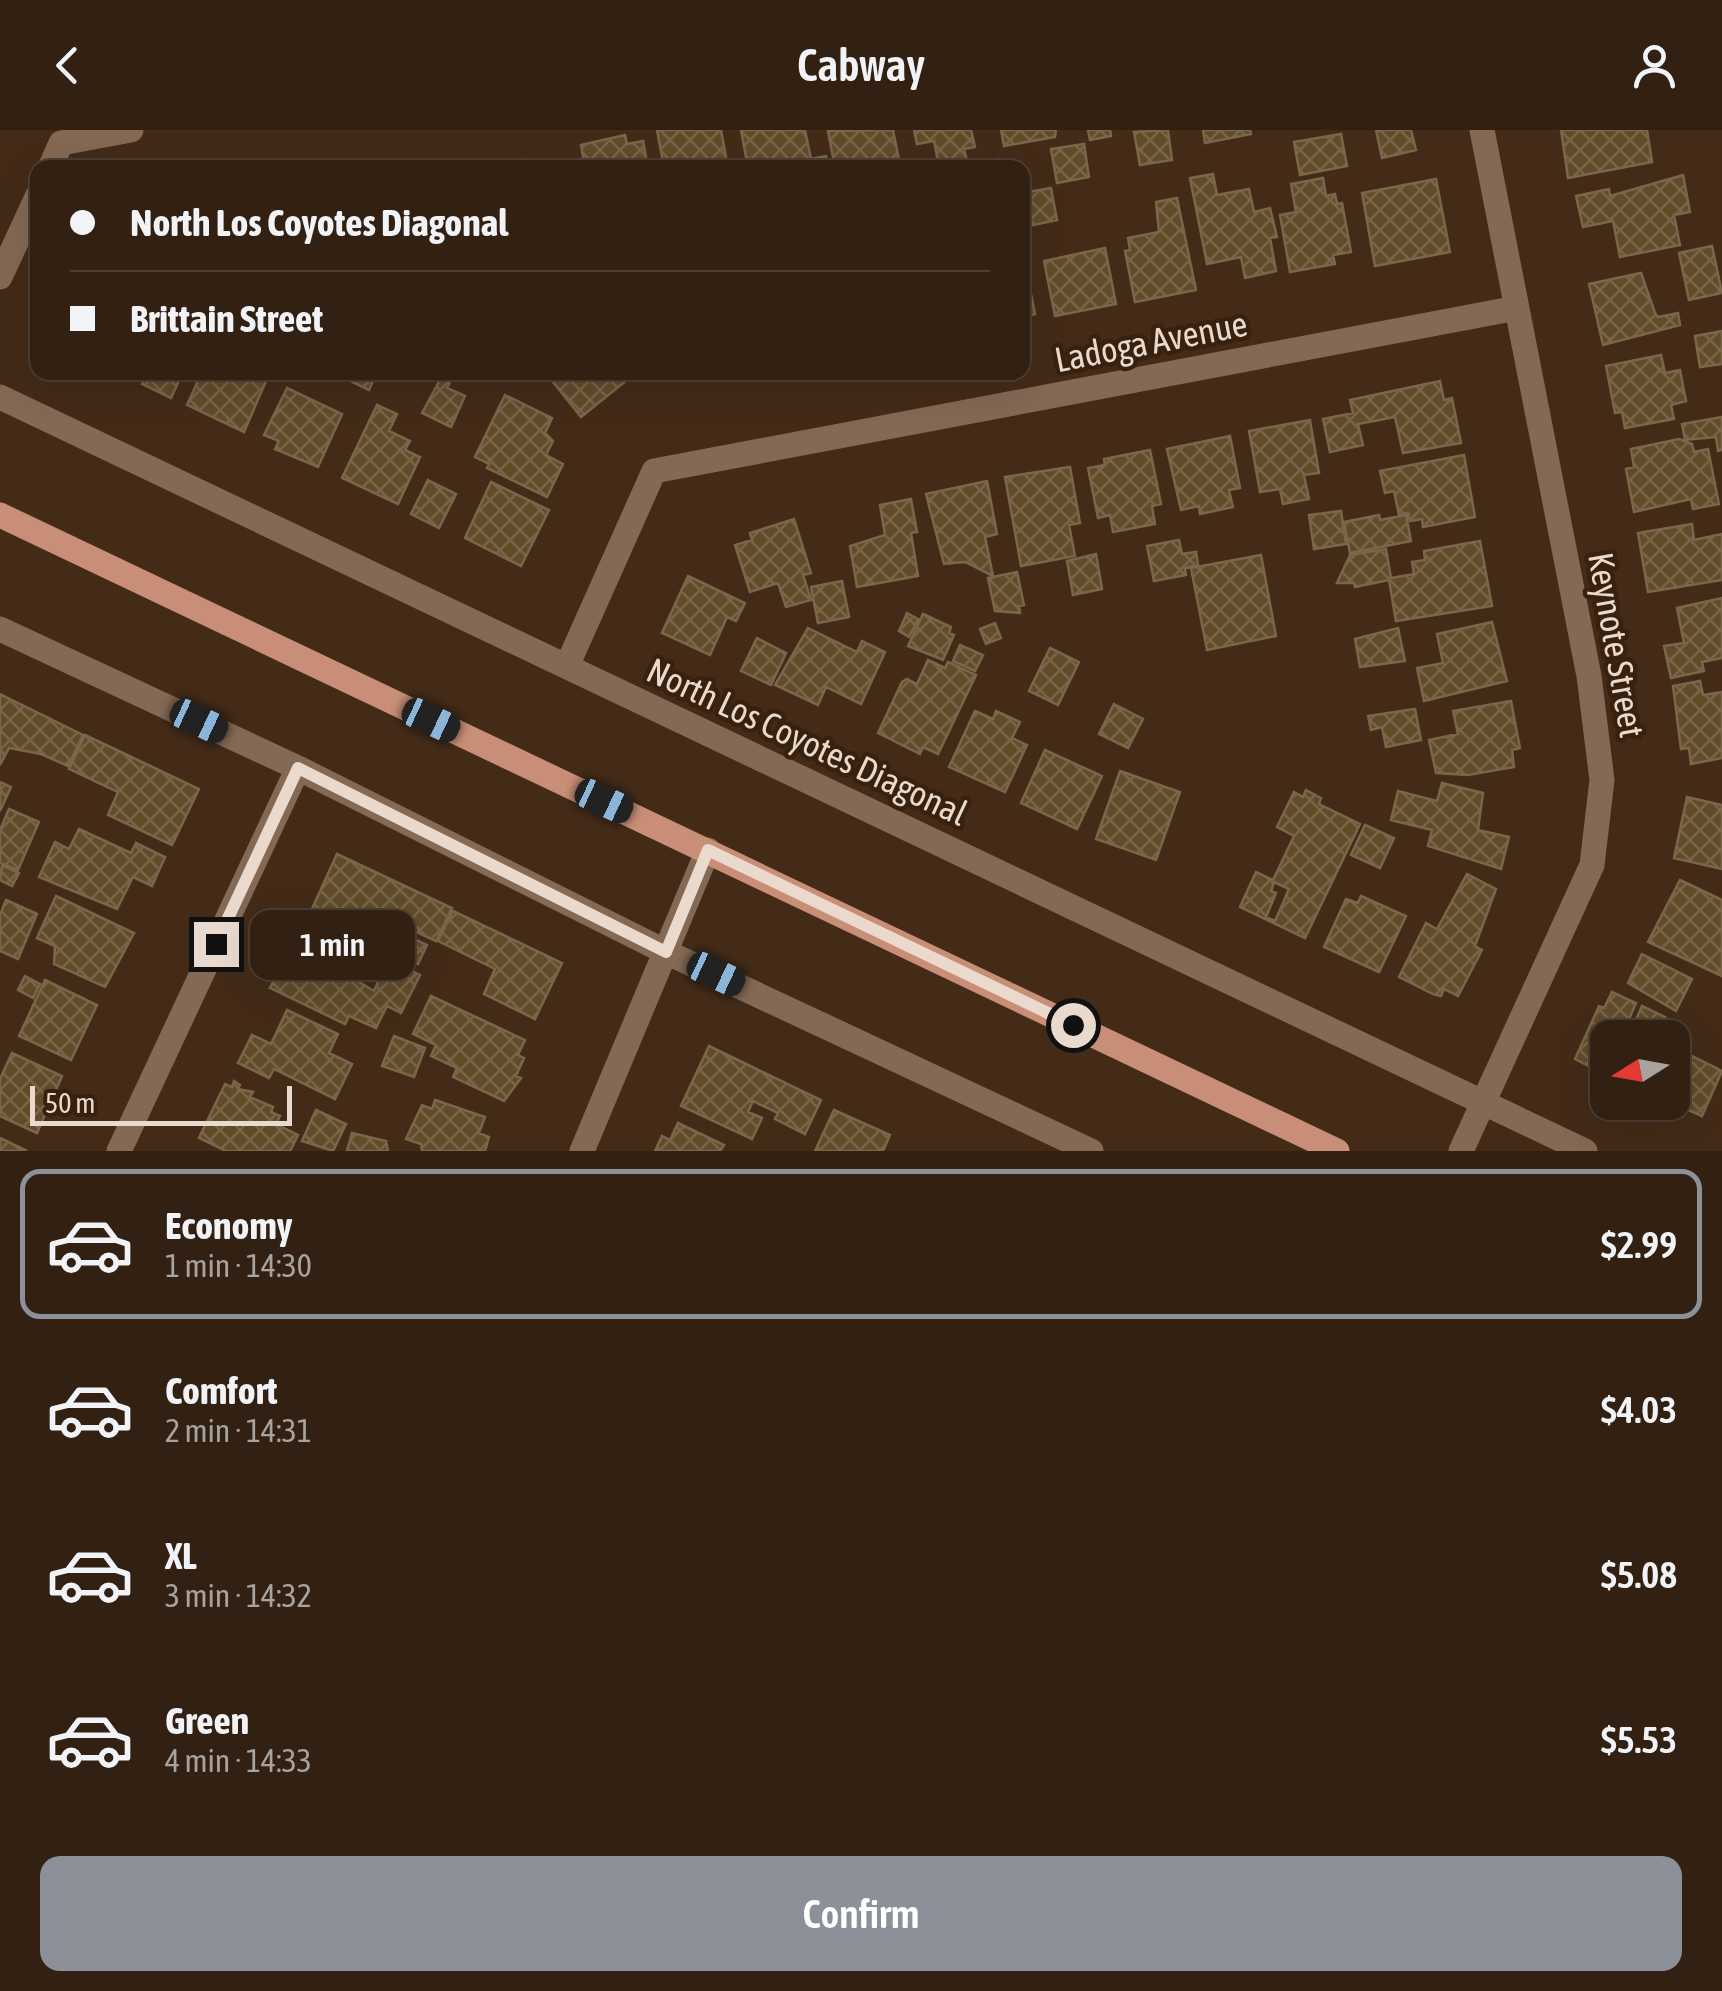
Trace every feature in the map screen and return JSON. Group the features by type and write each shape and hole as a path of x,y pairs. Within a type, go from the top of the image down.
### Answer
{"main road":[{"path":"0,515 1337,1151"}],"street":[{"path":"54,160 62,142 131,130"},
{"name":"Keynote Street","path":"1461,1151 1486,1104 1592,865 1602,780 1589,676 1482,130"},
{"path":"0,277 30,212"},
{"name":"Ladoga Avenue","path":"566,666 654,471 1517,308"},
{"name":"North Los Coyotes Diagonal","path":"0,397 1584,1151"},
{"path":"0,628 298,768 666,952 1091,1151"},
{"path":"119,1151 298,768"},
{"path":"582,1151 708,850"}],"building":[{"path":"657,130 721,130 727,160 663,160"},
{"path":"741,130 805,130 811,159 826,156 827,160 811,160 747,160"},
{"path":"893,130 899,160 833,160 828,131"},
{"path":"914,130 971,130 975,147 964,149 967,160 938,160 934,141 917,144"},
{"path":"1001,130 1056,130 1055,137 1004,146"},
{"path":"1088,130 1110,130 1111,136 1090,140"},
{"path":"1168,130 1172,160 1140,165 1134,132"},
{"path":"1203,130 1250,130 1251,134 1205,143"},
{"path":"1376,130 1411,130 1416,150 1382,158"},
{"path":"1561,130 1647,130 1652,162 1568,178"},
{"path":"1341,134 1347,166 1300,175 1294,142"},
{"path":"625,135 627,144 643,141 647,160 584,160 581,145"},
{"path":"1084,144 1089,177 1057,183 1051,149"},
{"path":"1213,174 1217,195 1249,189 1254,212 1270,208 1277,237 1270,238 1276,271 1245,278 1241,257 1207,264 1190,178"},
{"path":"1683,175 1690,212 1674,215 1680,245 1620,257 1613,221 1583,227 1576,196 1609,189 1610,196"},
{"path":"1323,178 1326,196 1335,194 1337,204 1342,203 1351,252 1333,255 1335,264 1290,272 1280,215 1296,212 1291,184"},
{"path":"1436,179 1450,252 1375,266 1362,193"},
{"path":"1051,188 1057,220 1030,226 1030,192"},
{"path":"1177,198 1196,290 1135,302 1125,251 1130,250 1128,238 1159,232 1156,202"},
{"path":"1712,246 1722,293 1689,300 1679,253"},
{"path":"1105,248 1116,304 1055,316 1044,261"},
{"path":"1641,273 1658,317 1678,313 1680,325 1603,345 1589,284"},
{"path":"1030,289 1035,314 1030,315"},
{"path":"1722,331 1722,364 1700,367 1695,336"},
{"path":"1661,355 1665,373 1680,370 1686,401 1671,405 1674,419 1625,428 1622,412 1615,413 1606,366"},
{"path":"144,380 179,380 171,398 142,384"},
{"path":"198,380 267,380 244,432 187,405"},
{"path":"348,380 373,380 369,390"},
{"path":"440,380 451,380 447,388 465,396 451,427 422,413"},
{"path":"551,380 627,380 581,417"},
{"path":"1440,381 1444,400 1452,398 1461,443 1403,453 1395,417 1358,424 1363,445 1330,452 1323,419 1353,413 1350,400"},
{"path":"287,388 342,414 318,467 275,449 279,441 264,435"},
{"path":"505,395 552,418 545,433 553,441 546,455 563,464 547,497 487,468 489,464 475,457"},
{"path":"377,405 397,414 389,431 410,441 405,450 420,457 398,504 342,478"},
{"path":"1722,417 1722,450 1718,451 1716,437 1685,440 1682,424"},
{"path":"1310,420 1319,473 1304,475 1309,499 1283,504 1280,489 1260,492 1249,431"},
{"path":"1230,436 1240,488 1229,490 1233,507 1200,514 1199,506 1181,510 1167,449"},
{"path":"1679,439 1692,444 1694,452 1708,449 1719,504 1693,509 1691,499 1634,512 1626,469 1634,467 1631,449"},
{"path":"1150,450 1161,504 1152,506 1155,524 1113,532 1110,515 1098,518 1088,468 1105,465 1104,459"},
{"path":"1464,455 1475,517 1423,527 1422,519 1410,521 1408,513 1399,515 1394,491 1385,493 1380,471"},
{"path":"1070,467 1080,523 1069,525 1075,556 1021,566 1005,477"},
{"path":"428,480 456,494 439,528 411,514"},
{"path":"987,481 997,534 985,537 993,576 965,562 944,564 926,494"},
{"path":"491,482 549,510 521,566 465,538"},
{"path":"911,499 917,532 911,533 918,576 857,587 850,546 885,535 880,505"},
{"path":"1341,511 1346,544 1314,549 1309,515"},
{"path":"1379,515 1380,520 1406,515 1411,541 1350,553 1344,522"},
{"path":"794,519 811,573 803,575 811,600 786,607 778,583 750,592 735,545 752,540 750,533"},
{"path":"1692,524 1694,540 1722,534 1722,580 1648,592 1638,533"},
{"path":"1179,540 1182,554 1196,552 1198,565 1185,568 1186,575 1154,581 1147,546"},
{"path":"1480,541 1492,606 1396,621 1389,580 1355,587 1354,583 1337,583 1350,555 1386,549 1391,578 1414,574 1412,562 1425,560 1424,551"},
{"path":"1096,554 1102,589 1073,595 1067,561"},
{"path":"1261,555 1276,636 1207,650 1191,568"},
{"path":"1017,572 1024,605 1019,606 1020,613 995,611 988,578"},
{"path":"688,576 745,603 736,621 727,617 710,655 662,633"},
{"path":"842,581 849,617 818,623 811,587"},
{"path":"1722,598 1722,658 1702,662 1704,671 1671,678 1664,646 1684,643 1677,608"},
{"path":"907,613 918,619 909,637 899,631"},
{"path":"923,614 951,627 949,633 954,635 943,660 908,646"},
{"path":"1492,622 1507,681 1424,701 1417,668 1443,663 1437,634"},
{"path":"995,623 1001,638 986,644 980,629"},
{"path":"808,628 857,652 862,641 885,652 861,704 826,687 818,705 775,685"},
{"path":"1398,628 1405,661 1360,667 1355,639"},
{"path":"757,638 786,653 771,685 741,671"},
{"path":"960,645 983,655 975,671 953,661"},
{"path":"1050,648 1079,662 1058,705 1029,691"},
{"path":"928,660 945,668 948,662 976,675 938,754 923,747 920,754 878,733 902,682 907,679 917,684"},
{"path":"1700,681 1703,695 1722,692 1722,758 1691,764 1689,748 1681,749 1673,686"},
{"path":"0,694 83,735 68,766 41,754 9,748 0,765"},
{"path":"1511,701 1520,748 1512,750 1514,767 1468,775 1436,773 1429,740 1458,734 1453,711"},
{"path":"1114,704 1143,719 1128,748 1099,734"},
{"path":"1415,709 1421,740 1386,747 1382,727 1371,730 1368,716"},
{"path":"975,711 993,719 996,711 1020,722 1012,738 1027,745 1005,792 949,767"},
{"path":"85,735 199,789 172,845 108,815 118,792 69,769"},
{"path":"1045,750 1102,776 1077,829 1021,803"},
{"path":"1120,771 1180,792 1156,860 1096,839"},
{"path":"0,782 11,787 0,811"},
{"path":"1442,783 1483,793 1478,830 1509,837 1501,869 1428,846 1432,830 1391,820 1398,791 1437,801"},
{"path":"1306,790 1321,798 1319,804 1360,824 1305,938 1240,907 1256,872 1273,880 1294,836 1277,827 1294,792 1303,797","holes":["1274,882 1289,889 1275,921 1266,917 1276,893 1271,891"]},
{"path":"1687,797 1722,805 1722,869 1674,858"},
{"path":"9,809 39,822 18,870 0,863 0,830"},
{"path":"1365,825 1394,838 1380,868 1351,855"},
{"path":"79,829 131,853 136,843 165,857 152,886 133,877 117,909 39,877 55,842 69,849"},
{"path":"337,854 452,908 436,941 408,928 405,934 376,916 366,938 310,913"},
{"path":"2,865 19,873 12,886 0,880"},
{"path":"1467,874 1496,889 1475,946 1482,950 1458,996 1444,989 1441,996 1399,977 1426,923 1437,929"},
{"path":"1680,880 1722,900 1722,976 1648,942"},
{"path":"56,896 134,933 105,987 54,964 55,946 37,938"},
{"path":"1361,896 1406,916 1379,972 1324,947 1346,899 1358,903"},
{"path":"6,900 37,914 18,959 0,951 0,915"},
{"path":"453,911 562,963 535,1019 484,994 495,969 438,941"},
{"path":"299,933 349,956 341,971 374,991 388,959 420,975 401,1013 387,1006 376,1028 349,1016 345,1024 270,988"},
{"path":"408,936 427,945 418,964 398,955"},
{"path":"1642,954 1692,979 1676,1011 1628,983"},
{"path":"349,960 369,970 364,980 344,970"},
{"path":"25,976 40,984 33,998 18,990"},
{"path":"45,980 97,1005 71,1060 19,1036"},
{"path":"1612,992 1636,1003 1631,1020 1593,1020 1599,1006 1604,1008"},
{"path":"431,996 525,1040 518,1055 524,1058 516,1076 521,1078 504,1101 453,1077 457,1068 431,1056 436,1045 413,1034"},
{"path":"1642,1006 1665,1017 1663,1020 1636,1020"},
{"path":"287,1010 338,1034 329,1053 352,1064 335,1099 274,1069 269,1078 238,1063 252,1035 271,1044"},
{"path":"1590,1026 1590,1067 1575,1059"},
{"path":"394,1036 425,1048 414,1077 382,1066"},
{"path":"709,1046 821,1100 805,1134 775,1119 778,1113 753,1101 748,1112 762,1118 752,1139 681,1106"},
{"path":"12,1053 62,1076 37,1133 0,1116 0,1079"},
{"path":"1690,1055 1722,1071 1702,1116 1690,1111"},
{"path":"234,1081 240,1085 238,1089 253,1092 250,1097 273,1107 271,1112 280,1116 276,1124 298,1135 290,1151 226,1151 199,1138 225,1084 232,1087"},
{"path":"435,1100 485,1117 479,1133 489,1137 485,1151 422,1151 421,1144 406,1139 422,1105 432,1109"},
{"path":"316,1110 346,1124 333,1151 302,1141"},
{"path":"834,1110 890,1135 883,1151 815,1151"},
{"path":"678,1123 724,1145 720,1151 655,1151 662,1136 670,1140"},
{"path":"352,1133 386,1141 388,1151 347,1151"},
{"path":"0,1138 27,1151 0,1151"}],"route":[{"path":"216,944 298,768 666,952 708,850 1073,1025"}]}
